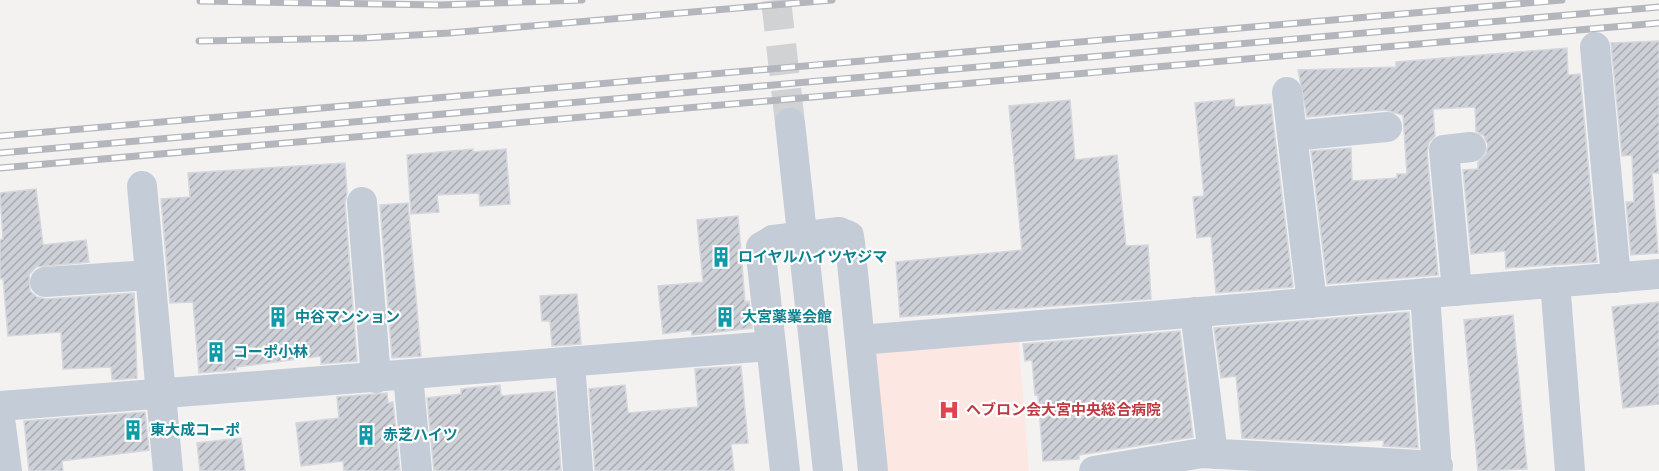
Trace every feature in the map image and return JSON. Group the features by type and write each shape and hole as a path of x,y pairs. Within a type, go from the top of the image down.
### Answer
{"street":[{"path":"1595,47 1616,278"},
{"path":"1287,92 1312,303"},
{"path":"790,123 828,471"},
{"path":"1292,136 1387,127"},
{"path":"1457,291 1444,150 1471,147"},
{"path":"142,186 168,471"},
{"path":"362,202 376,378"},
{"path":"785,471 760,255 761,247 773,240 839,232 849,236 850,243 873,471"},
{"path":"860,340 1659,274"},
{"path":"45,282 149,275"},
{"path":"1555,282 1570,471"},
{"path":"1094,471 1213,454 1438,469 1425,293"},
{"path":"1195,312 1213,454"},
{"path":"0,406 771,346"},
{"path":"570,363 578,471"},
{"path":"408,375 417,471"},
{"path":"0,419 7,471"}],"shaded area":[{"name":"ヘブロン会大宮中央総合病院","path":"1018,334 1029,471 881,471 868,348"}],"building":[{"path":"1659,41 1659,173 1652,173 1658,253 1631,255 1626,202 1634,202 1632,155 1622,156 1611,43"},
{"path":"1567,48 1568,75 1580,74 1597,262 1506,268 1505,251 1471,254 1463,170 1478,169 1478,162 1486,154 1488,145 1484,136 1476,131 1475,107 1433,109 1435,136 1429,142 1427,152 1438,275 1327,284 1311,151 1351,148 1352,181 1397,178 1397,174 1407,174 1403,115 1385,110 1307,117 1298,70 1396,67 1396,62"},
{"path":"1234,99 1235,107 1271,104 1293,287 1216,293 1211,236 1197,238 1193,197 1204,196 1195,103"},
{"path":"1070,100 1075,160 1117,155 1126,246 1148,245 1151,299 900,317 896,262 1022,250 1009,106"},
{"path":"473,149 473,152 506,149 510,204 480,206 479,193 437,195 439,212 411,214 407,155"},
{"path":"345,163 347,193 345,203 357,361 321,364 321,356 236,367 236,370 199,373 193,302 170,303 161,199 190,197 188,173"},
{"path":"36,189 43,245 86,240 89,262 36,267 29,275 30,291 37,297 46,299 134,293 137,378 112,380 111,367 63,369 61,332 8,336 3,278 0,279 0,240 3,239 0,193"},
{"path":"408,203 421,356 392,358 380,205"},
{"path":"738,216 745,302 749,301 752,328 692,335 692,330 663,334 658,286 703,282 697,220"},
{"path":"577,294 581,344 552,346 550,321 542,321 540,296"},
{"path":"1659,302 1659,404 1623,408 1612,307"},
{"path":"1409,312 1418,448 1383,446 1384,440 1341,443 1242,438 1236,376 1221,378 1214,328"},
{"path":"1513,315 1527,469 1478,471 1464,320"},
{"path":"1180,331 1193,437 1079,455 1079,459 1043,461 1038,394 1035,395 1032,360 1025,361 1023,344"},
{"path":"741,366 748,443 731,444 734,471 595,471 589,389 625,385 628,413 698,407 695,369"},
{"path":"500,385 501,396 555,391 561,471 434,471 427,398 461,394 461,389"},
{"name":"赤芝ハイツ","path":"387,393 388,403 393,402 400,471 344,471 343,461 301,466 296,423 339,418 337,397"},
{"path":"145,412 149,450 62,461 63,471 29,471 24,421"},
{"path":"241,438 245,471 200,471 197,443"}],"tunnel":[{"path":"776,0 790,123"}],"railway":[{"path":"200,1 440,5 582,0"},
{"path":"199,41 364,38 449,33 832,0"},
{"path":"0,136 1562,0"},
{"path":"0,153 1659,7"},
{"path":"0,168 1659,23"}],"place":[{"name":"ロイヤルハイツヤジマ","path":"721,257"},
{"name":"中谷マンション","path":"278,317"},
{"name":"大宮薬業会館","path":"725,317"},
{"name":"コーポ小林","path":"216,352"},
{"name":"ヘブロン会大宮中央総合病院","path":"949,410"},
{"name":"東大成コーポ","path":"133,430"},
{"name":"赤芝ハイツ","path":"366,435"}]}
